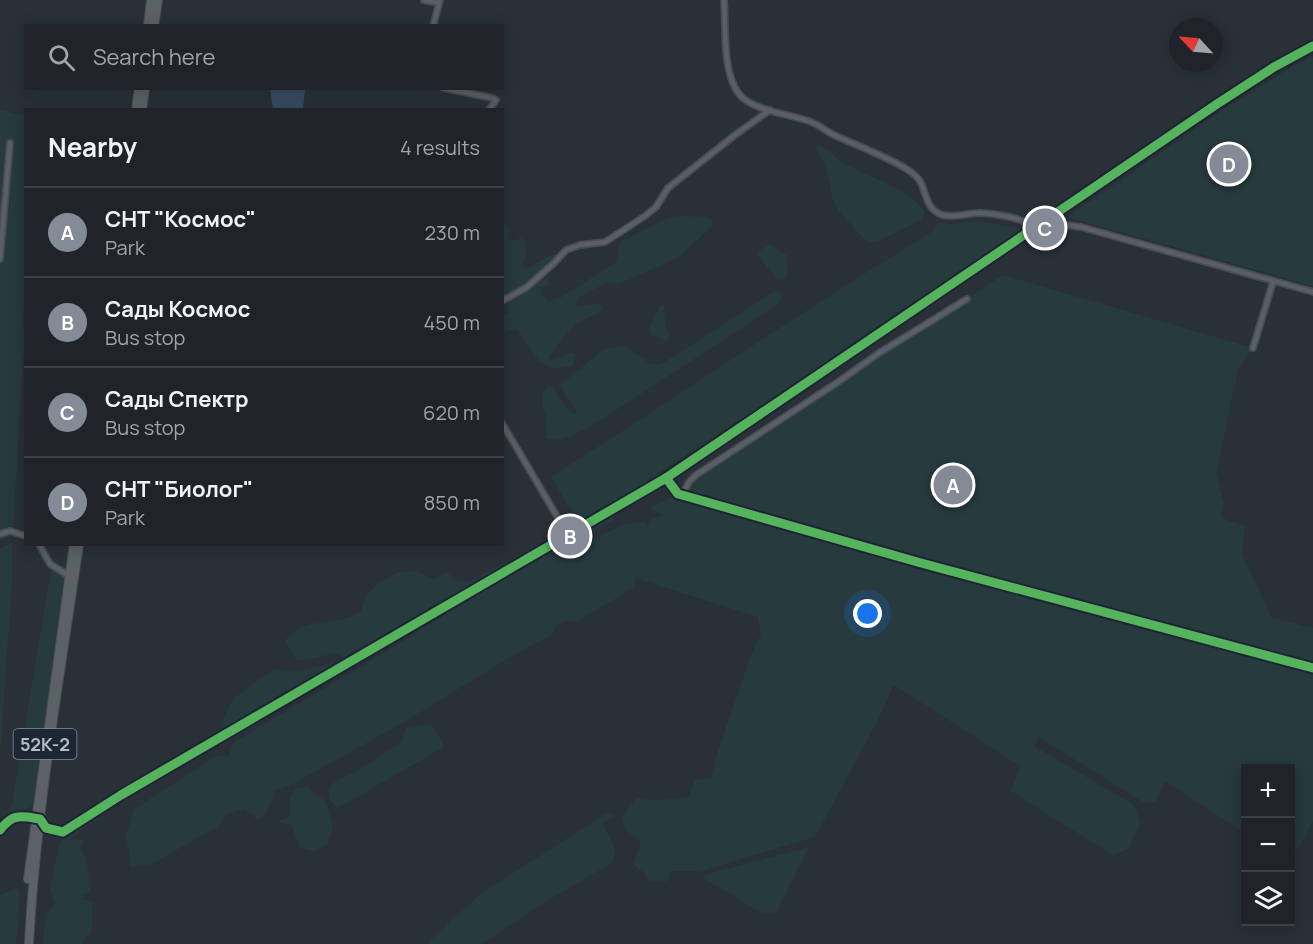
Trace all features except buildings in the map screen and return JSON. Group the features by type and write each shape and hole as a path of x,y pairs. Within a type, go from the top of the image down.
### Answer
{"main road":[{"path":"148,24 151,0"},
{"path":"154,24 158,0"},
{"path":"136,108 139,90"},
{"path":"142,108 145,90"},
{"name":"52К-2","path":"29,944 38,818 74,546"},
{"name":"52К-2","path":"24,944 27,886 80,546"}],"street":[{"path":"424,0 439,2 434,24"},
{"path":"724,0 728,65 737,92 742,97 770,110 813,122 913,173 921,181 929,204 941,214 950,216 980,213 1029,223 1037,227"},
{"path":"0,830 13,817 38,818 46,828 56,831 63,832 69,829 79,820 121,795 666,478 1217,104 1274,67 1313,46"},
{"path":"453,90 496,100 490,108"},
{"path":"504,300 527,287 566,250 580,245 605,242 645,216 656,207 668,188 770,110"},
{"path":"0,259 10,143"},
{"path":"1045,222 1081,228 1313,292"},
{"path":"1253,348 1273,282"},
{"path":"682,495 696,475 888,347 967,299"},
{"path":"504,426 568,535"},
{"path":"666,478 678,494 921,563 1313,668"},
{"path":"0,534 10,531 24,535"},
{"path":"40,546 50,564 69,576"}],"green space":[{"path":"1313,57 1313,286 1067,217 1223,110 1290,68"},
{"path":"0,110 24,116 22,328 24,328 24,356 13,534 0,541"},
{"path":"818,144 845,164 900,191 926,212 919,221 881,240 871,242 863,238 838,210 832,198 823,160 815,148"},
{"path":"705,217 712,219 713,226 677,258 619,284 608,282 578,298 575,306 600,303 602,309 572,328 549,358 552,360 573,352 576,355 574,364 563,368 546,365 534,354 517,329 504,333 504,315 509,313 507,304 511,299 509,295 504,295 504,221 511,231 508,240 522,238 525,242 527,255 523,261 523,267 527,268 553,254 557,255 541,271 543,277 550,283 541,290 541,295 549,301 560,298 616,262 620,242 668,218"},
{"path":"979,221 1027,230 629,493 578,522 551,477 930,233 940,222 950,224"},
{"path":"770,244 787,255 788,274 782,280 777,279 757,255"},
{"path":"1003,275 1253,348 1238,370 1216,474 1224,504 1221,516 1245,526 1242,555 1272,618 1313,628 1313,821 1299,847 1295,850 1295,764 1241,764 1241,830 1165,781 1155,803 1143,802 1039,737 1034,746 1134,805 1140,823 1129,848 1114,856 1011,791 1020,766 894,685 878,720 815,837 701,871 671,871 668,881 649,882 645,874 633,864 641,843 625,829 622,816 637,798 656,800 689,797 694,780 711,778 751,655 761,634 758,617 638,579 635,575 635,587 576,622 568,620 556,626 551,636 524,649 399,725 293,784 274,791 269,808 258,820 244,809 228,814 217,827 150,865 131,867 126,835 134,809 215,757 229,755 234,742 611,513 615,517 613,520 553,555 568,555 593,539 624,525 645,521 646,525 652,519 662,515 650,508 682,495 689,482 879,353"},
{"path":"775,291 780,293 781,298 778,304 598,422 566,438 552,440 546,438 546,418 542,397 549,384 570,412 577,414 560,385 604,349 625,345 649,363 660,365"},
{"path":"664,305 665,326 670,334 667,341 650,335 649,327 660,306"},
{"path":"12,542 12,583 0,755 0,549"},
{"path":"542,544 549,545 223,735 221,729 223,718 234,698 274,669 299,671 341,661 342,657 337,653 300,661 294,657 285,641 297,630 311,624 346,618 360,612 367,595 378,584 397,572 416,571 434,579 447,572 455,580 468,582"},
{"path":"51,570 63,575 66,579 33,804 22,812 13,813 9,812"},
{"path":"430,724 444,747 338,808 329,799 328,789 337,780 358,771 402,741 406,728"},
{"path":"308,787 325,801 333,827 327,845 313,851 299,847 292,825 278,822 290,816 289,797 296,789"},
{"path":"608,812 613,816 603,823 616,851 612,863 540,905 482,944 432,944 428,942 478,896"},
{"path":"89,818 100,818 70,840 85,839 79,848 86,858 91,890 81,898 92,902 92,930 82,944 43,944 46,914 55,903 50,890 58,848 65,836"},
{"path":"809,847 776,913 763,914 705,879 703,875"},
{"path":"14,889 20,892 16,944 0,944 0,895"}],"water":[{"path":"270,90 305,90 303,108 273,108"}],"cycle path":[{"path":"0,830 13,818 22,817 40,819 46,828 63,832 121,795 666,478 1217,104 1274,67 1313,46"},
{"path":"666,478 678,494 921,563 1313,668"}],"place":[{"name":"СНТ \"Биолог\"","path":"1229,164"},
{"name":"Сады Спектр","path":"1045,228"},
{"name":"СНТ \"Космос\"","path":"953,485"},
{"name":"Сады Космос","path":"570,536"}]}
